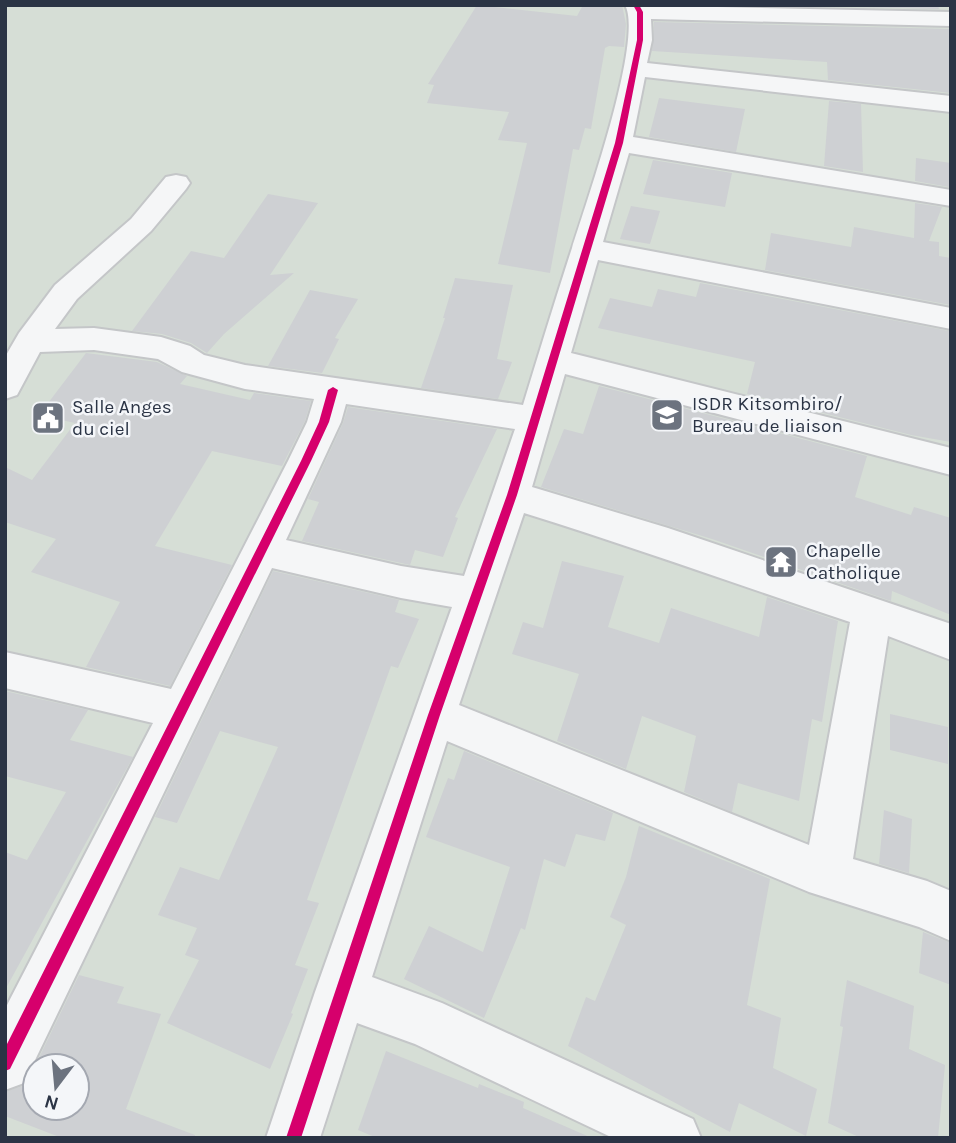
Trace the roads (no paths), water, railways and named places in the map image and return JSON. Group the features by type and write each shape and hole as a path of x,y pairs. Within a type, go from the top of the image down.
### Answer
{"street":[{"path":"293,1138 434,715 512,495 619,143 636,69 640,40 638,9 951,19"},
{"path":"636,69 951,104"},
{"path":"619,143 951,198"},
{"path":"5,387 30,341 66,292 141,225 176,183"},
{"path":"586,248 951,319"},
{"path":"30,341 94,339 161,348 179,354 194,364 244,377 534,419"},
{"path":"552,359 951,462"},
{"path":"5,1064 262,550 324,422 333,390"},
{"path":"512,495 668,542 721,564 872,612 951,642"},
{"path":"262,550 401,582 477,594"},
{"path":"827,874 872,612"},
{"path":"5,670 182,711"},
{"path":"434,715 809,869 927,905 951,917"},
{"path":"340,992 424,1021 674,1138"}],"place":[{"name":"ISDR Kitsombiro/ Bureau de liaison","path":"667,415"},
{"name":"Salle Anges du ciel","path":"48,418"},
{"name":"Chapelle Catholique","path":"781,562"}]}
